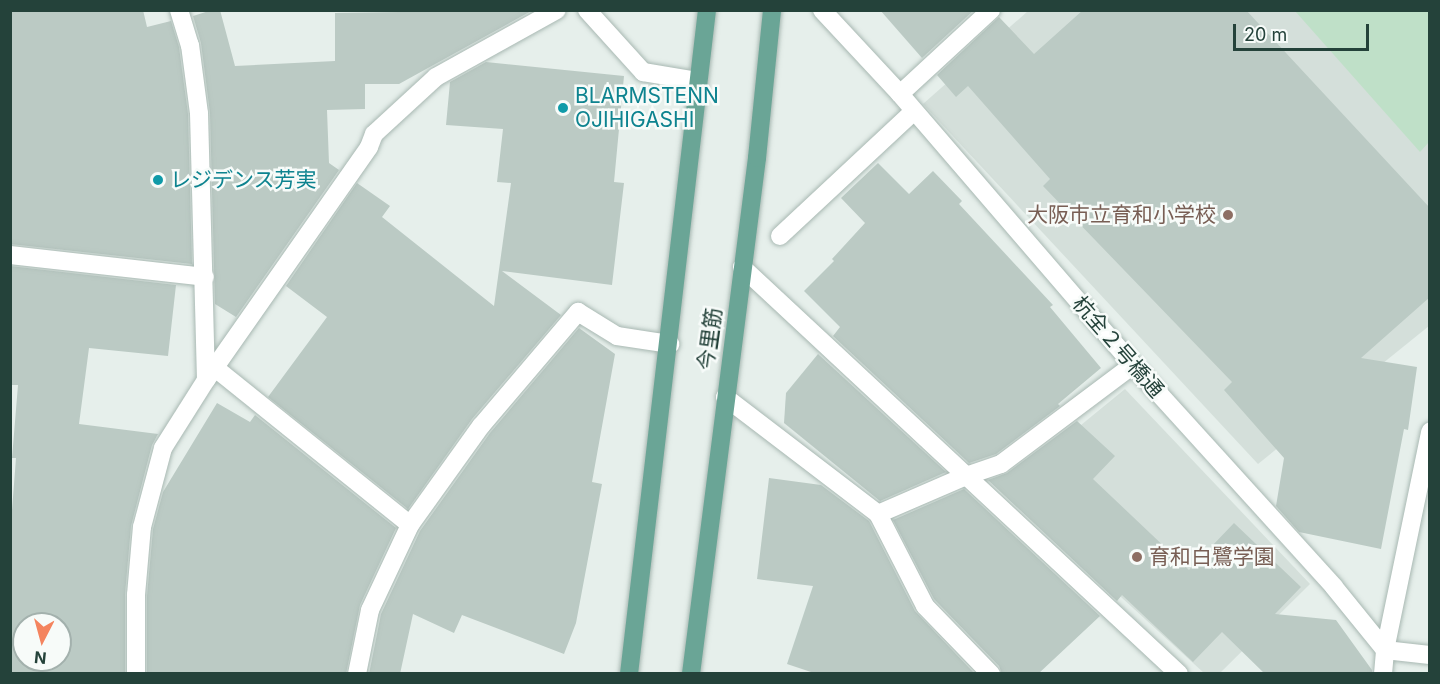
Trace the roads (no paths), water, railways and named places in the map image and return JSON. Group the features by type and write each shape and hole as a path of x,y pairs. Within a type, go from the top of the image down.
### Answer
{"main road":[{"name":"今里筋","path":"629,674 670,344 707,10"},
{"name":"今里筋","path":"691,674 772,10"}],"street":[{"path":"179,10 190,45 199,113 211,374 410,525"},
{"path":"136,674 136,595 142,527 163,448 211,374 369,147 374,134 436,77 557,10"},
{"path":"587,10 643,72 698,81"},
{"name":"杭全２号橋通","path":"822,10 900,94 913,112 1133,365 1334,586 1385,650"},
{"path":"900,94 991,10"},
{"path":"780,236 913,112"},
{"path":"10,255 205,277"},
{"path":"742,267 1179,674"},
{"path":"357,674 369,610 410,525 481,426 578,312 617,336 670,344"},
{"path":"878,514 966,476 1001,464 1133,365"},
{"path":"725,397 878,514 925,606 991,674"},
{"path":"1383,674 1385,650 1430,432"},
{"path":"1385,650 1430,655"}],"place":[{"name":"BLARMSTENN OJIHIGASHI","path":"563,108"},
{"name":"レジデンス芳実","path":"158,180"},
{"name":"大阪市立育和小学校","path":"1228,215"},
{"name":"育和白鷺学園","path":"1137,557"}]}
